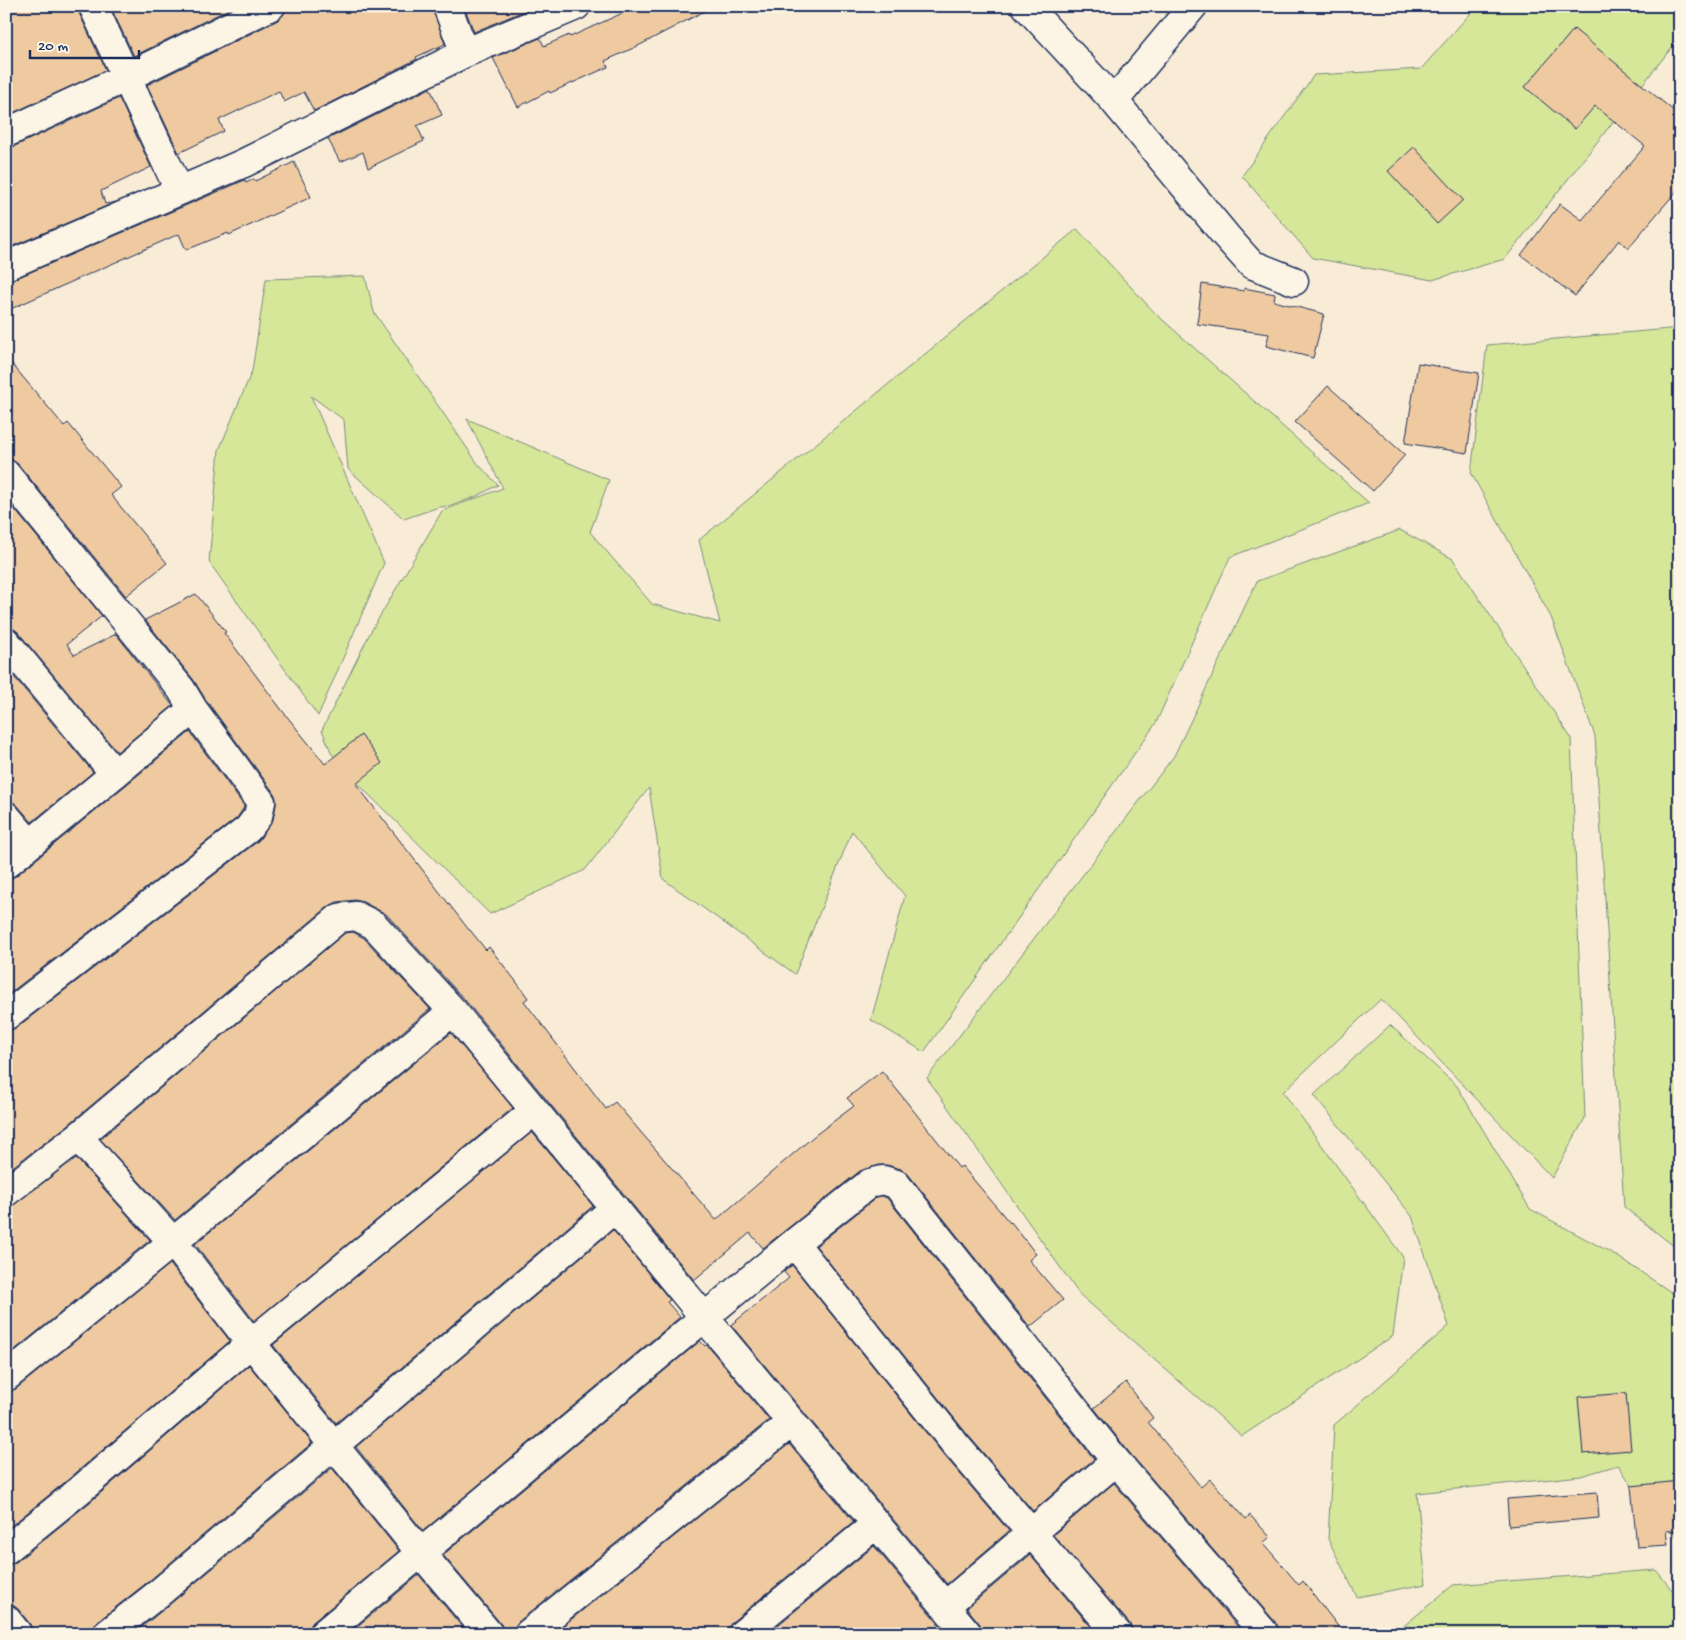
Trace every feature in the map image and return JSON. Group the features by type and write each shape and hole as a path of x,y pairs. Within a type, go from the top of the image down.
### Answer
{"street":[{"path":"93,6 179,190"},
{"path":"6,133 127,77 271,6"},
{"path":"447,6 465,53"},
{"path":"6,266 244,163 465,53 576,6"},
{"path":"1026,6 1114,101 1226,236 1252,264 1294,281"},
{"path":"1114,101 1193,6"},
{"path":"6,474 180,690 261,802 258,816 248,829 6,1016"},
{"path":"6,642 115,774"},
{"path":"6,864 192,709"},
{"path":"6,816 30,844"},
{"path":"6,1192 78,1137 339,918 356,916 374,924 453,1011 704,1317 968,1634"},
{"path":"6,1377 453,1011"},
{"path":"6,1550 80,1490 251,1343 534,1110"},
{"path":"78,1137 173,1242 334,1446 489,1634"},
{"path":"323,1634 794,1243 870,1184 883,1180 896,1184 1116,1461 1265,1634"},
{"path":"107,1634 159,1593 615,1208"},
{"path":"794,1243 955,1444 1118,1634"},
{"path":"528,1634 792,1422"},
{"path":"945,1606 1116,1461"},
{"path":"742,1634 876,1524"},
{"path":"6,1619 18,1634"}],"green space":[{"path":"1477,6 1680,6 1680,37 1505,259 1432,280 1313,258 1242,176 1314,75 1421,69"},
{"path":"1077,229 1156,314 1369,503 1230,557 1156,723 924,1052 871,1020 905,896 852,831 795,974 663,879 649,788 585,870 490,914 365,791 332,754 322,730 370,633 442,511 503,488 467,419 609,480 590,532 652,604 720,623 699,540"},
{"path":"365,276 374,312 478,464 498,485 475,497 451,506 439,507 404,519 348,469 344,420 311,396 384,563 318,716 209,562 219,450 252,371 266,279"},
{"path":"1680,328 1680,1251 1624,1207 1595,736 1551,617 1471,473 1487,345"},
{"path":"1400,530 1453,559 1571,738 1585,1118 1552,1178 1381,999 1283,1092 1403,1257 1393,1336 1242,1436 1079,1294 927,1078 1174,756 1257,581"},
{"path":"1390,1025 1457,1086 1530,1209 1612,1253 1680,1298 1680,1540 1649,1511 1618,1465 1581,1476 1417,1493 1426,1584 1357,1597 1328,1539 1334,1425 1449,1326 1412,1216 1314,1095"},
{"path":"1656,1570 1680,1600 1680,1634 1394,1634 1453,1585"}],"building":[{"path":"6,6 78,6 79,13 106,70 6,116"},
{"path":"110,6 235,6 134,56"},
{"path":"286,6 432,6 445,44 416,57 417,59 314,111 304,92 284,102 279,91 219,120 224,131 179,153 147,85 278,20 284,14"},
{"path":"464,6 531,6 526,10 474,32"},
{"path":"638,6 714,6 605,61 608,67 550,93 549,91 518,107 493,58 540,38 544,46 569,35 570,37"},
{"path":"1574,29 1680,116 1680,187 1628,248 1619,240 1575,296 1521,255 1560,204 1582,220 1645,146 1595,106 1575,129 1525,87"},
{"path":"430,88 442,115 417,126 424,141 368,168 363,152 340,162 328,139"},
{"path":"119,98 151,167 101,191 105,204 116,202 6,249 6,148 13,147"},
{"path":"1414,147 1463,200 1437,224 1388,171"},
{"path":"294,162 311,197 229,235 228,233 186,250 179,234 6,311 6,281 245,180 246,183 254,179 255,181"},
{"path":"1202,284 1244,291 1244,288 1275,294 1274,301 1324,314 1313,358 1266,346 1269,334 1197,324"},
{"path":"6,357 64,426 68,423 121,487 111,495 167,563 126,596 18,464 6,459"},
{"path":"1418,363 1479,373 1467,453 1405,443"},
{"path":"1328,386 1405,455 1373,491 1295,422"},
{"path":"6,499 102,616 67,644 74,655 116,634 173,706 117,752 18,632 6,624"},
{"path":"196,594 226,632 224,633 281,709 325,764 361,735 382,763 356,784 469,930 486,950 489,947 515,980 528,998 524,1001 606,1109 615,1102 716,1220 814,1136 854,1106 847,1098 882,1071 959,1168 962,1166 1011,1222 1036,1254 1029,1260 1063,1300 1030,1327 908,1174 901,1169 887,1165 879,1165 860,1171 763,1248 750,1233 694,1280 465,1000 386,914 355,900 337,902 329,906 68,1125 6,1172 6,1031 16,1028 258,841 273,820 276,805 274,793 206,700 193,679 145,620"},
{"path":"10,672 93,772 32,822 18,806 12,801 6,800 6,675"},
{"path":"190,732 244,806 237,818 6,996 6,879 16,876"},
{"path":"353,932 364,938 430,1009 175,1220 100,1139 345,933"},
{"path":"451,1033 513,1108 254,1321 195,1244"},
{"path":"532,1132 593,1206 336,1423 273,1345"},
{"path":"76,1158 150,1240 6,1357 6,1207 15,1204"},
{"path":"877,1197 887,1198 1094,1459 1033,1511 967,1434 816,1246"},
{"path":"613,1230 670,1300 667,1302 680,1317 423,1531 356,1447"},
{"path":"170,1264 230,1341 70,1478 6,1530 6,1392 16,1389"},
{"path":"792,1265 943,1454 1009,1531 947,1584 731,1325 789,1278 784,1272"},
{"path":"700,1341 705,1346 707,1345 769,1420 518,1622 513,1634 504,1634 501,1624 443,1555"},
{"path":"249,1365 312,1443 149,1581 97,1622 92,1634 33,1634 30,1624 18,1609 6,1604 6,1565 16,1562 90,1502"},
{"path":"1126,1382 1153,1418 1148,1422 1201,1487 1210,1479 1246,1519 1250,1515 1270,1537 1263,1543 1299,1585 1303,1581 1344,1634 1280,1634 1277,1624 1128,1451 1094,1408"},
{"path":"1626,1393 1631,1450 1583,1454 1578,1397"},
{"path":"789,1444 854,1522 732,1622 727,1634 553,1634"},
{"path":"332,1468 399,1551 313,1622 308,1634 133,1634 169,1605"},
{"path":"1680,1481 1680,1530 1666,1531 1668,1545 1637,1547 1631,1486"},
{"path":"1114,1483 1244,1634 1133,1634 1130,1624 1053,1535"},
{"path":"1597,1492 1599,1518 1509,1526 1507,1499"},
{"path":"874,1546 947,1634 767,1634"},
{"path":"1030,1555 1097,1634 983,1634 980,1624 967,1608"},
{"path":"419,1575 468,1634 348,1634"}]}
